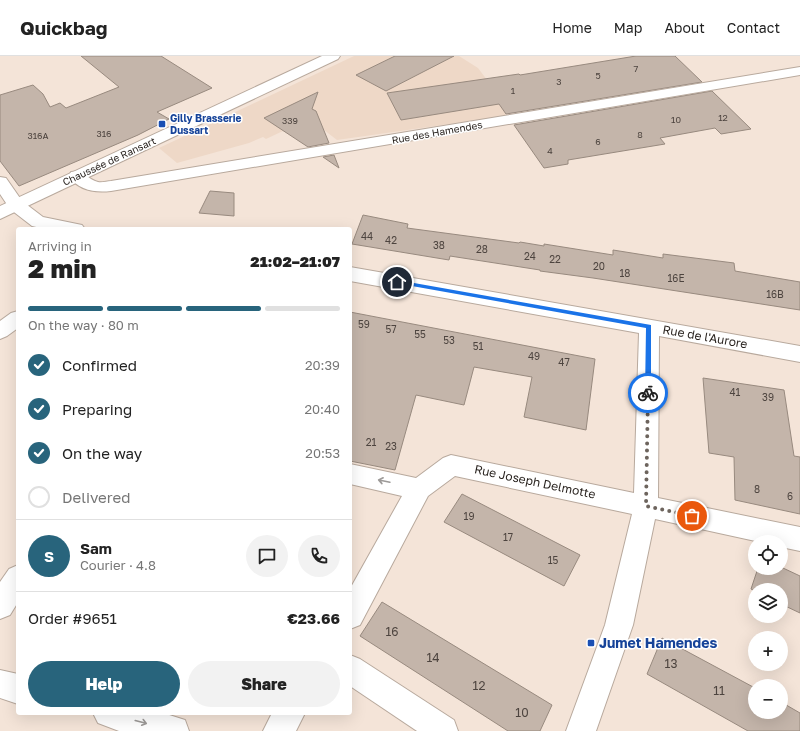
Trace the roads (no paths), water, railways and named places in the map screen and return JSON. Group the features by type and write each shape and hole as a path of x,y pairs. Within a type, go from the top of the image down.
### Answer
{"street":[{"name":"Chaussée de Ransart","path":"0,213 333,56"},
{"name":"Rue des Hamendes","path":"77,176 89,185 98,188 800,71"},
{"path":"0,182 16,205 38,222 65,227"},
{"name":"Rue de l'Aurore","path":"352,274 800,354"},
{"path":"0,331 16,319"},
{"path":"581,731 619,625 646,506 649,327"},
{"name":"Rue Joseph Delmotte","path":"352,612 419,489 451,464 800,539"},
{"path":"352,474 419,489"},
{"path":"0,606 16,581"},
{"path":"352,670 443,731"},
{"path":"0,684 16,688"},
{"path":"115,715 174,731"},
{"path":"278,731 289,715"}],"place":[{"name":"Gilly Brasserie Dussart","path":"162,124"},
{"name":"Jumet Hamendes","path":"591,643"}]}
